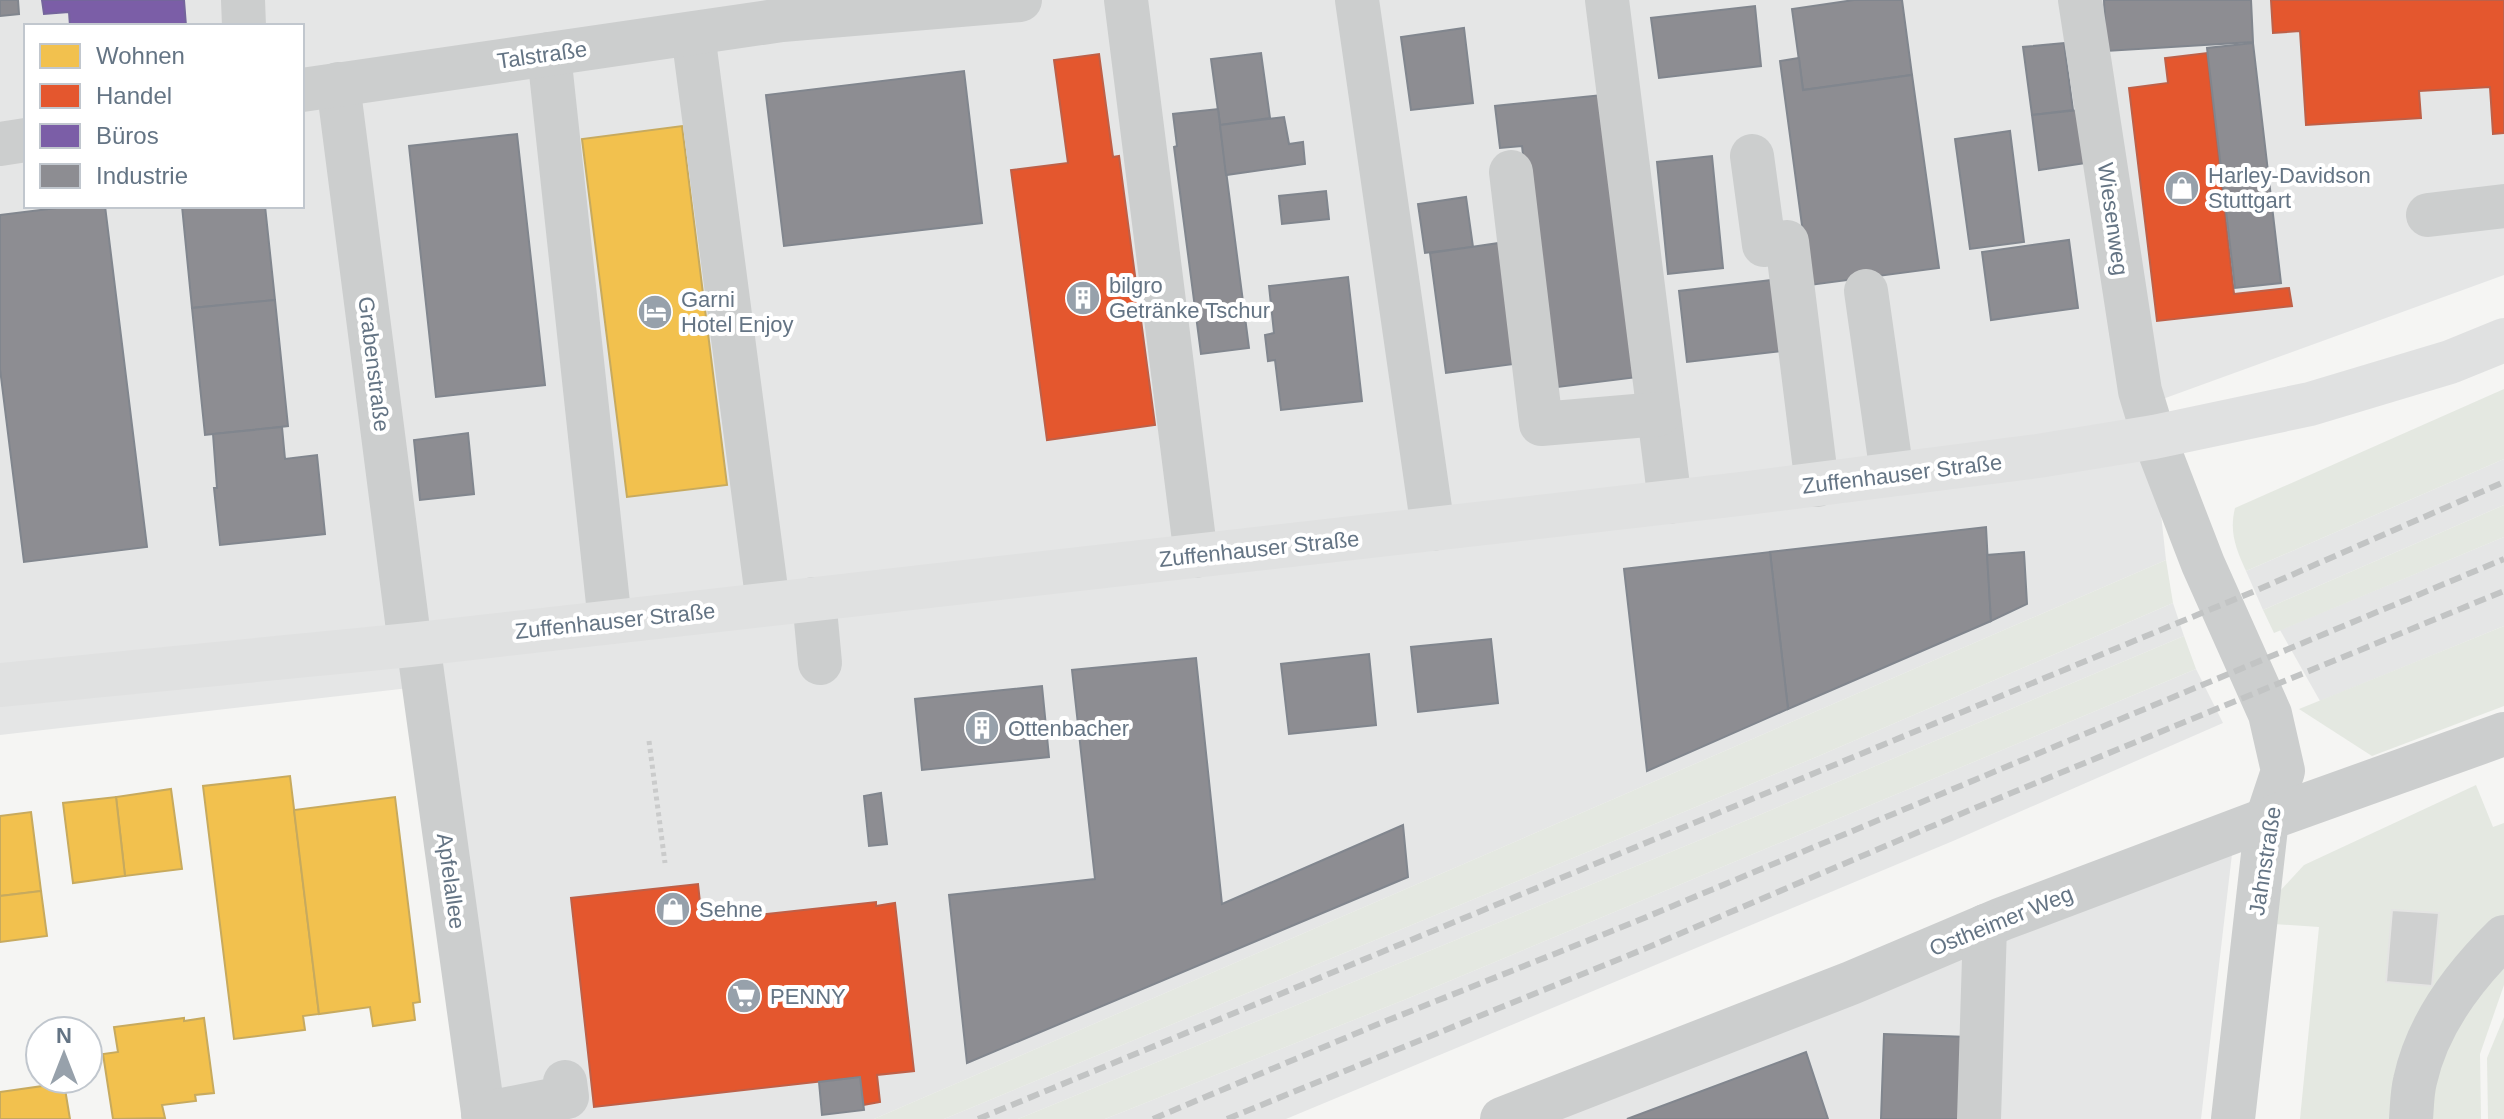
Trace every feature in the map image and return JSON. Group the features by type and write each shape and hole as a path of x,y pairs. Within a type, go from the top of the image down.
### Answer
{"main road":[{"name":"Zuffenhauser Straße","path":"0,685 610,622 1817,485 2038,456 2154,437 2310,404 2450,362 2504,340"}],"street":[{"path":"243,0 244,24"},
{"name":"Talstraße","path":"320,87 693,34 781,10 1020,0"},
{"path":"1126,0 1196,556"},
{"path":"1357,0 1433,529"},
{"path":"1607,0 1670,502"},
{"name":"Wiesenweg","path":"2080,0 2134,358 2154,437"},
{"path":"693,34 768,604"},
{"path":"549,54 610,622"},
{"name":"Grabenstraße","path":"320,87 414,644"},
{"path":"0,144 24,140"},
{"path":"1752,156 1764,245 1787,242 1817,485"},
{"path":"1511,172 1541,424 1659,414"},
{"path":"2428,215 2504,206"},
{"path":"1866,291 1892,474"},
{"name":"Jahnstraße","path":"2154,437 2203,564 2270,714 2283,771 2267,819 2233,1119"},
{"path":"814,599 820,663"},
{"name":"Apfelallee","path":"414,644 452,764 483,1116"},
{"name":"Ostheimer Weg","path":"1502,1119 1851,983 1985,926 2267,819 2504,734"},
{"path":"1979,1119 1985,926"},
{"path":"2411,1119 2415,1081 2436,1022 2480,961 2504,937"},
{"path":"483,1116 567,1097 565,1082"}],"path":[{"path":"649,741 665,863"}],"shaded area":[{"path":"0,0 2504,0 2504,275 2149,404 2166,560 874,1119 504,1119 444,684 0,735"},
{"path":"2504,389 2504,459 2246,571 2234,540 2235,508"},
{"path":"2504,459 2504,505 2263,610 2246,571"},
{"path":"2504,505 2504,537 2274,633 2263,610"},
{"path":"2504,537 2504,626 2320,701 2280,630"},
{"path":"2166,560 2173,603 1821,755 944,1119 874,1119"},
{"path":"2173,603 2184,636 1695,842 1018,1119 944,1119 1821,755"},
{"path":"2504,626 2504,706 2372,756 2299,709"},
{"path":"2184,636 2196,669 1404,1000 1105,1119 1018,1119 1695,842"},
{"path":"2196,669 2223,723 1953,841 1286,1119 1105,1119 1404,1000"},
{"path":"2476,785 2493,827 2504,823 2504,985 2480,1054 2481,1119 2300,1119 2319,927 2274,924 2280,891 2304,865"},
{"path":"2232,854 2201,1119 1537,1119"},
{"path":"2504,1017 2504,1119 2488,1119 2487,1058"}],"building: Wohnen":[{"name":"Garni Hotel Enjoy","path":"682,126 727,485 627,497 582,139"},
{"path":"290,776 319,1014 303,1016 305,1030 234,1039 203,786"},
{"path":"171,789 182,869 125,876 116,797"},
{"path":"116,797 125,876 73,883 63,803"},
{"path":"395,797 420,1002 413,1003 415,1020 373,1026 370,1007 319,1014 294,810"},
{"path":"31,812 41,891 0,896 0,816"},
{"path":"41,891 47,936 0,942 0,896"},
{"path":"204,1018 214,1093 195,1095 196,1101 162,1105 165,1118 113,1119 104,1054 118,1052 114,1027"},
{"path":"24,1089 24,1095 66,1095 70,1119 0,1119 0,1092"}],"building: Handel":[{"path":"2271,0 2504,0 2504,133 2493,134 2490,87 2419,91 2421,118 2306,125 2300,31 2273,33"},
{"name":"Harley-Davidson Stuttgart","path":"2207,53 2234,294 2289,288 2292,306 2157,321 2129,88 2168,83 2165,58"},
{"name":"bilgro Getränke Tschur","path":"1099,54 1113,157 1119,156 1155,425 1047,440 1011,170 1068,163 1054,60"},
{"name":"PENNY","path":"698,884 702,921 876,902 876,906 895,903 914,1071 877,1075 880,1102 863,1105 860,1077 594,1107 571,898"}],"building: Büros":[{"path":"42,0 184,0 186,24 70,24 69,12 44,14"}],"building: Industrie":[{"path":"0,0 18,0 19,14 0,16"},
{"path":"1854,0 1902,0 1912,75 1803,90 1792,9"},
{"path":"2104,0 2251,0 2253,42 2106,51"},
{"path":"1755,6 1761,66 1659,78 1651,18"},
{"path":"1464,28 1473,103 1411,110 1401,37"},
{"path":"2064,43 2073,110 2032,115 2023,47"},
{"path":"2253,43 2281,283 2235,288 2207,48"},
{"path":"1261,53 1270,118 1220,125 1211,59"},
{"path":"1799,58 1803,90 1912,75 1939,268 1810,285 1780,61"},
{"path":"964,71 982,223 784,246 766,95"},
{"path":"1602,95 1638,377 1550,388 1522,146 1500,148 1495,106"},
{"path":"1218,109 1249,348 1201,354 1174,147 1177,146 1173,114"},
{"path":"2079,110 2086,163 2039,170 2032,115"},
{"path":"1284,117 1289,144 1303,142 1305,164 1226,175 1220,125"},
{"path":"2010,131 2024,242 1970,249 1955,139"},
{"path":"517,134 545,385 436,397 409,146"},
{"path":"1712,156 1723,268 1668,274 1657,162"},
{"path":"1326,191 1329,219 1282,224 1279,196"},
{"path":"1466,197 1473,247 1425,253 1418,204"},
{"path":"57,208 105,208 147,547 24,562 0,369 0,215"},
{"path":"182,208 265,208 275,300 192,308"},
{"path":"2069,240 2078,308 1991,320 1982,252"},
{"path":"1499,243 1514,364 1446,373 1430,253"},
{"path":"1348,277 1362,401 1281,410 1275,360 1268,361 1265,335 1274,333 1269,286"},
{"path":"1781,279 1790,350 1687,362 1679,291"},
{"path":"275,300 288,426 205,435 192,308"},
{"path":"282,427 285,459 317,455 325,534 220,545 214,488 217,488 213,434"},
{"path":"468,433 474,494 420,500 414,440"},
{"path":"1986,527 1991,621 1788,709 1770,552"},
{"path":"1770,552 1788,709 1647,771 1624,569"},
{"path":"2024,552 2027,604 1991,621 1987,555"},
{"path":"1491,639 1498,703 1418,712 1411,647"},
{"path":"1369,654 1376,725 1289,734 1281,664"},
{"path":"1196,658 1222,904 1403,825 1408,877 967,1063 949,895 1095,879 1072,670"},
{"name":"Ottenbacher","path":"1042,686 1049,757 922,770 915,699"},
{"path":"881,793 887,844 869,846 864,796"},
{"path":"1884,1034 1968,1037 1966,1119 1881,1119"},
{"path":"1806,1052 1828,1119 1627,1119"},
{"path":"860,1077 864,1110 822,1115 819,1082"}],"building: Sonstige":[{"path":"2392,910 2439,913 2432,986 2386,982"}],"railway":[{"path":"978,1119 2255,591 2504,482"},
{"path":"1153,1119 2504,559"},
{"path":"1227,1119 2504,591"}],"place":[{"name":"Harley-Davidson Stuttgart","path":"2182,188"},
{"name":"bilgro Getränke Tschur","path":"1083,298"},
{"name":"Garni Hotel Enjoy","path":"655,312"},
{"name":"Ottenbacher","path":"982,728"},
{"name":"Sehne","path":"673,909"},
{"name":"PENNY","path":"744,996"}]}
